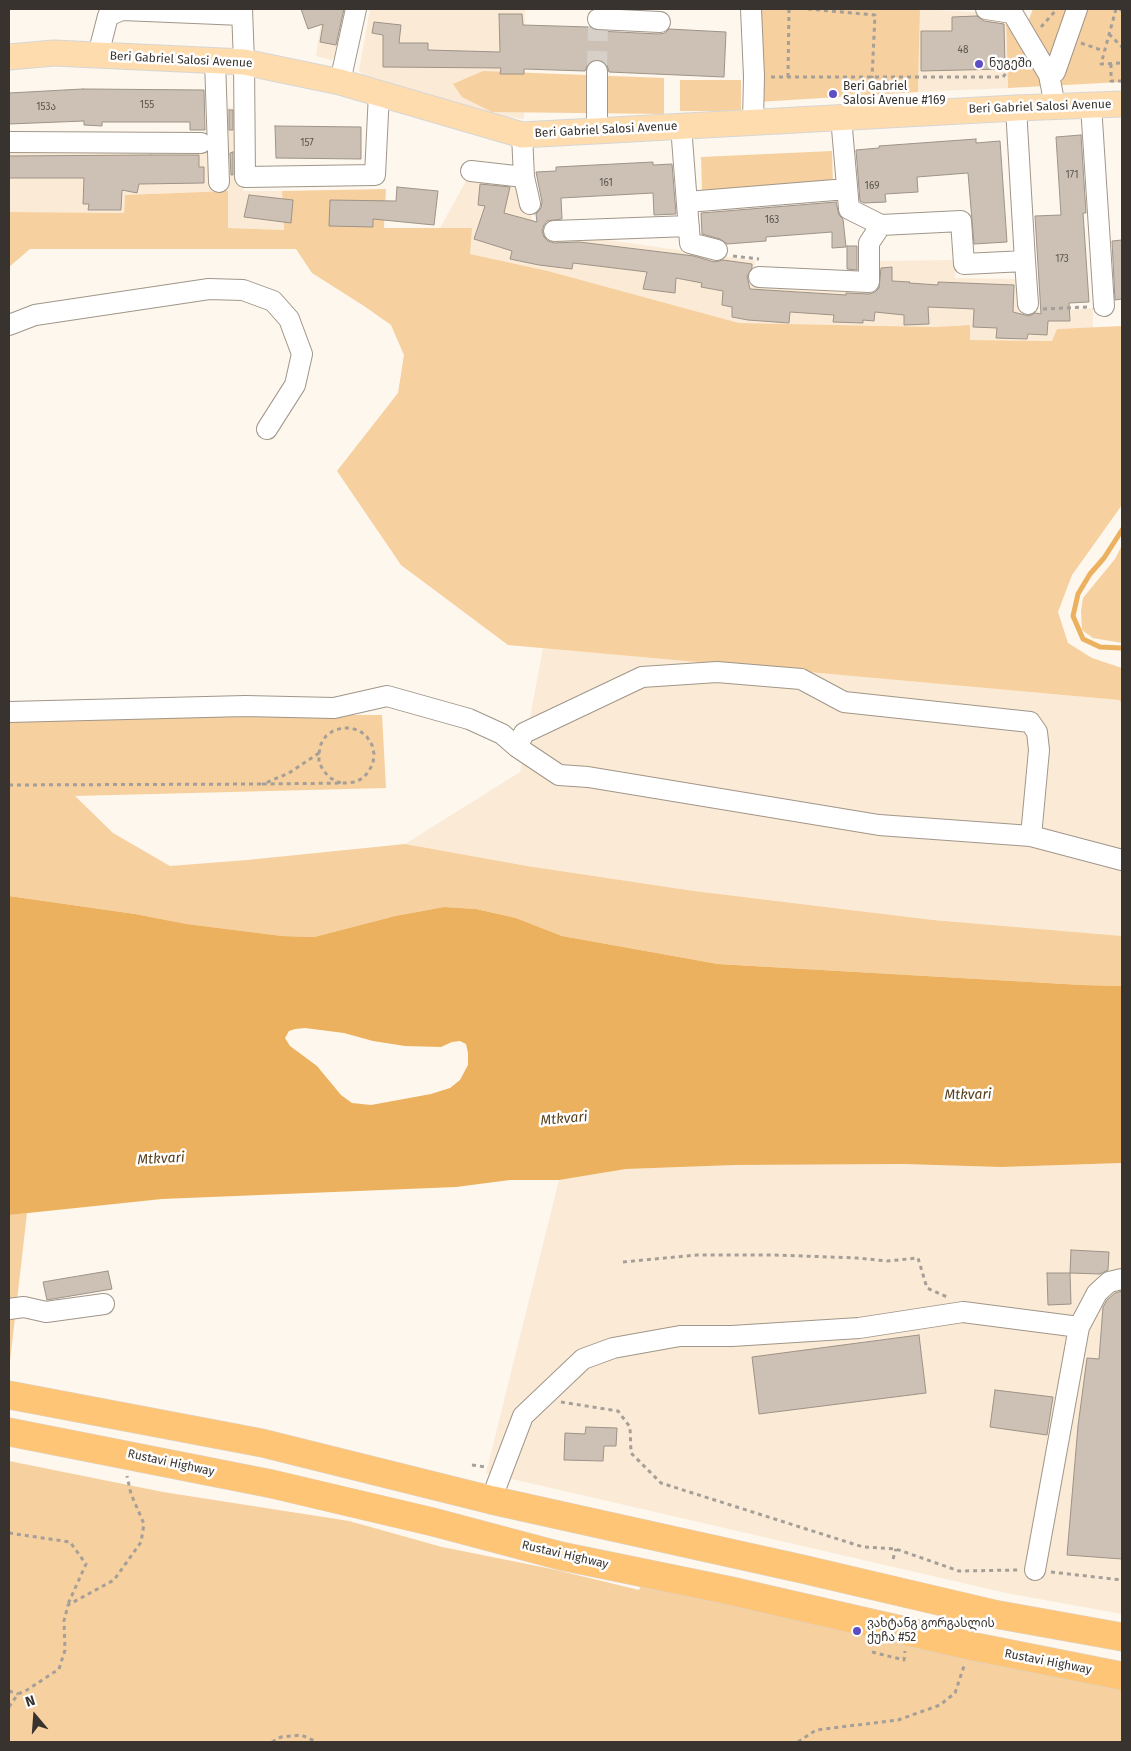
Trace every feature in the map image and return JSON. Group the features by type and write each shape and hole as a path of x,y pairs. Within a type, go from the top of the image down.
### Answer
{"highway":[{"path":"9,1395 262,1443 491,1500 994,1614 1122,1637"},
{"name":"Rustavi Highway","path":"9,1432 123,1453 272,1484 433,1522 561,1556 727,1590 971,1646 1122,1676"}],"main road":[{"name":"Beri Gabriel Salosi Avenue","path":"9,57 54,53 244,62 340,82 522,135 1091,105 1122,92"}],"street":[{"path":"340,82 356,9"},
{"path":"751,9 754,76 752,122"},
{"path":"986,9 1011,11 1049,75 1055,106"},
{"path":"1049,75 1055,72 1077,9"},
{"path":"98,55 108,16 122,10 242,12 246,177 375,175 379,93"},
{"path":"598,18 660,22"},
{"path":"215,60 219,182"},
{"path":"597,71 597,131"},
{"path":"1091,105 1104,306"},
{"path":"1016,108 1028,304"},
{"path":"841,117 849,209 881,225 961,221 964,264 1026,261"},
{"path":"681,126 690,244 717,250"},
{"path":"522,135 524,177 530,204"},
{"path":"9,142 201,143"},
{"path":"472,171 524,177"},
{"path":"687,202 847,189"},
{"path":"759,277 869,282 869,243 881,225"},
{"path":"554,231 688,226"},
{"path":"9,325 35,315 209,288 243,290 273,302 289,319 302,354 294,386 267,430"},
{"path":"517,747 524,733 642,676 717,672 801,679 844,702 1030,722 1038,732 1039,750 1031,836"},
{"path":"9,712 245,706 334,708 387,696 469,720 502,734 517,747 559,775 588,777 879,825 1031,836 1122,860"},
{"path":"1035,1570 1079,1327 1097,1293 1109,1282 1122,1279"},
{"path":"9,1309 24,1307 46,1312 104,1304"},
{"path":"491,1500 523,1416 583,1359 613,1348 680,1336 732,1336 859,1328 963,1312 1079,1327"}],"path":[{"path":"788,77 789,9"},
{"path":"808,9 875,15 872,78"},
{"path":"1116,9 1101,64 1122,63"},
{"path":"1109,34 1122,47"},
{"path":"1111,64 1112,81 1122,92"},
{"path":"754,76 872,78 1003,77"},
{"path":"717,250 721,254 760,259 759,277"},
{"path":"1028,304 1043,309 1104,306"},
{"path":"9,785 263,784 346,783 355,782 363,778 369,771 373,763 374,754 372,745 367,737 360,731 352,728 342,728 333,731 326,736 318,752 319,762 329,777 337,782 346,783"},
{"path":"263,784 289,773 318,752"},
{"path":"622,1262 697,1255 775,1255 887,1261 918,1258 927,1288 950,1298 961,1306 963,1312"},
{"path":"540,1400 618,1411 630,1427 632,1453 661,1483 863,1547 896,1549 959,1572 1035,1570 1122,1580"},
{"path":"68,1605 114,1580 141,1542 144,1524 131,1494 123,1453"},
{"path":"9,1533 70,1542 86,1564 68,1605 64,1620 65,1650 59,1669 18,1694 9,1707"},
{"path":"893,1559 896,1549"},
{"path":"798,1742 816,1730 898,1720 940,1705 955,1693 971,1646"},
{"path":"872,1652 904,1660"},
{"path":"9,1690 18,1694"},
{"path":"272,1742 281,1737 301,1735 317,1742"}],"shaded area":[{"path":"323,9 348,9 340,54 331,60 316,56"},
{"path":"370,9 525,9 524,119 476,113 368,80 359,71"},
{"path":"756,9 920,9 918,92 758,102"},
{"path":"920,9 1006,14 1008,88 918,92"},
{"path":"1033,9 1122,9 1122,82 1008,88 1006,14 1029,19"},
{"path":"483,71 664,78 664,114 492,112 462,97 453,84"},
{"path":"680,80 741,80 741,111 680,111"},
{"path":"240,107 243,191 282,191 284,230 228,228 228,191 125,195 124,213 9,212 9,150 216,148 214,109"},
{"path":"832,151 833,184 702,190 701,157"},
{"path":"466,181 522,186 534,225 545,231 755,261 753,283 871,290 871,261 956,260 955,278 1020,279 1019,307 1043,312 1093,308 1093,328 1057,329 1053,341 970,340 969,325 934,327 739,323 548,271 470,254 440,228"},
{"path":"386,189 384,228 472,228 470,254 548,271 739,323 934,327 970,325 970,340 1052,341 1057,329 1122,326 1122,505 1072,575 1058,612 1068,643 1092,658 1122,668 1122,703 1119,700 508,645 401,565 337,471 398,393 404,355 391,325 312,273 296,249 30,249 9,267 9,212 124,213 125,195 228,191 228,228 284,230 282,191"},
{"path":"1122,545 1122,643 1093,638 1082,630 1081,611 1083,598 1115,559"},
{"path":"543,648 1119,700 1122,703 1122,936 933,920 694,891 527,866 405,844 520,772"},
{"path":"9,715 382,715 386,788 75,796 113,833 170,866 405,844 527,866 694,891 933,920 1122,936 1122,986 718,964 562,936 516,918 476,909 444,907 395,916 314,937 282,936 187,924 135,914 9,896"},
{"path":"1122,1163 1122,1614 1006,1593 486,1473 559,1180 626,1169 735,1165 903,1164 1001,1167"},
{"path":"27,1213 9,1370 9,1215"},
{"path":"9,1461 163,1492 349,1521 442,1547 552,1569 639,1590 643,1581 1122,1687 1122,1742 9,1742"}],"water":[{"name":"Mtkvari","path":"9,896 135,914 187,924 282,936 314,937 395,916 444,907 476,909 516,918 562,936 718,964 1122,986 1122,1163 1001,1167 903,1164 735,1165 626,1169 559,1180 510,1180 456,1187 162,1199 9,1215","holes":["305,1028 344,1033 373,1041 405,1046 441,1047 460,1041 466,1044 468,1065 460,1080 450,1088 431,1094 371,1105 352,1103 341,1095 317,1066 290,1046 285,1038 289,1031"]}],"building":[{"path":"301,9 344,9 336,45 320,42 323,24 308,29"},
{"path":"499,14 522,14 523,25 589,27 597,31 659,34 665,33 669,29 726,32 724,77 609,72 607,65 597,59 591,61 585,71 524,69 524,74 500,74 501,68 383,67 383,35 372,33 374,22 401,25 399,43 428,43 428,50 500,52"},
{"path":"977,16 984,21 1004,24 1005,69 921,71 921,31 952,31 952,17"},
{"path":"83,89 204,90 205,130 190,130 190,122 102,122 102,126 84,125 84,121 9,124 9,93"},
{"path":"229,110 233,110 233,130 229,130"},
{"path":"275,126 361,127 361,159 276,158"},
{"path":"1081,135 1086,213 1083,213 1089,302 1069,303 1070,321 1048,321 1047,335 1028,334 1027,339 996,338 997,328 973,327 974,309 928,307 929,324 904,325 904,315 875,312 874,321 863,320 863,323 833,322 834,315 790,312 789,323 748,320 732,317 732,307 722,305 723,291 701,287 702,283 676,278 675,293 643,289 647,272 573,263 572,269 539,265 510,259 512,251 474,239 485,206 478,205 480,184 510,187 504,213 537,222 536,214 541,208 542,202 536,172 556,171 556,167 653,162 653,165 672,164 676,214 654,215 653,193 561,198 562,219 547,221 542,231 544,237 554,243 579,242 694,256 714,262 723,260 752,264 752,268 747,276 750,289 846,295 846,293 869,294 879,288 881,268 892,267 892,281 938,285 938,282 1014,285 1013,312 1029,316 1035,313 1041,314 1035,216 1061,215 1056,137"},
{"path":"976,139 976,143 1000,141 1007,242 974,244 968,173 917,177 918,192 885,194 886,202 864,203 860,201 856,150 879,148 879,146"},
{"path":"233,152 233,175 231,175 230,153"},
{"path":"199,155 199,167 204,167 204,183 139,184 137,193 122,190 121,210 88,210 89,204 83,204 84,178 9,178 9,156"},
{"path":"397,187 438,191 434,225 373,219 373,227 329,226 330,200 396,201"},
{"path":"249,195 293,200 291,223 244,217"},
{"path":"836,202 839,215 843,219 846,247 832,248 832,232 766,237 766,241 727,244 720,239 702,234 701,213"},
{"path":"1122,240 1122,299 1115,300 1112,241"},
{"path":"847,246 857,246 857,270 847,269"},
{"path":"1071,1250 1109,1252 1108,1270 1100,1274 1070,1273"},
{"path":"108,1271 112,1289 47,1300 43,1282"},
{"path":"1047,1273 1070,1273 1071,1304 1048,1305"},
{"path":"1122,1291 1122,1559 1067,1555 1078,1426 1087,1358 1099,1359 1103,1307 1107,1300 1115,1293"},
{"path":"919,1335 926,1393 759,1414 752,1357"},
{"path":"995,1390 1053,1397 1047,1435 990,1427"},
{"path":"586,1427 617,1428 616,1446 604,1446 603,1461 564,1460 565,1433 585,1434"}],"waterway":[{"path":"1122,530 1078,594 1073,616 1083,639 1100,647 1122,648"}],"tunnel":[{"path":"597,71 598,27"}],"place":[{"name":"ნუგეში","path":"979,64"},
{"name":"Beri Gabriel Salosi Avenue #169","path":"833,94"},
{"name":"ვახტანგ გორგასლის ქუჩა #52","path":"857,1631"}]}
